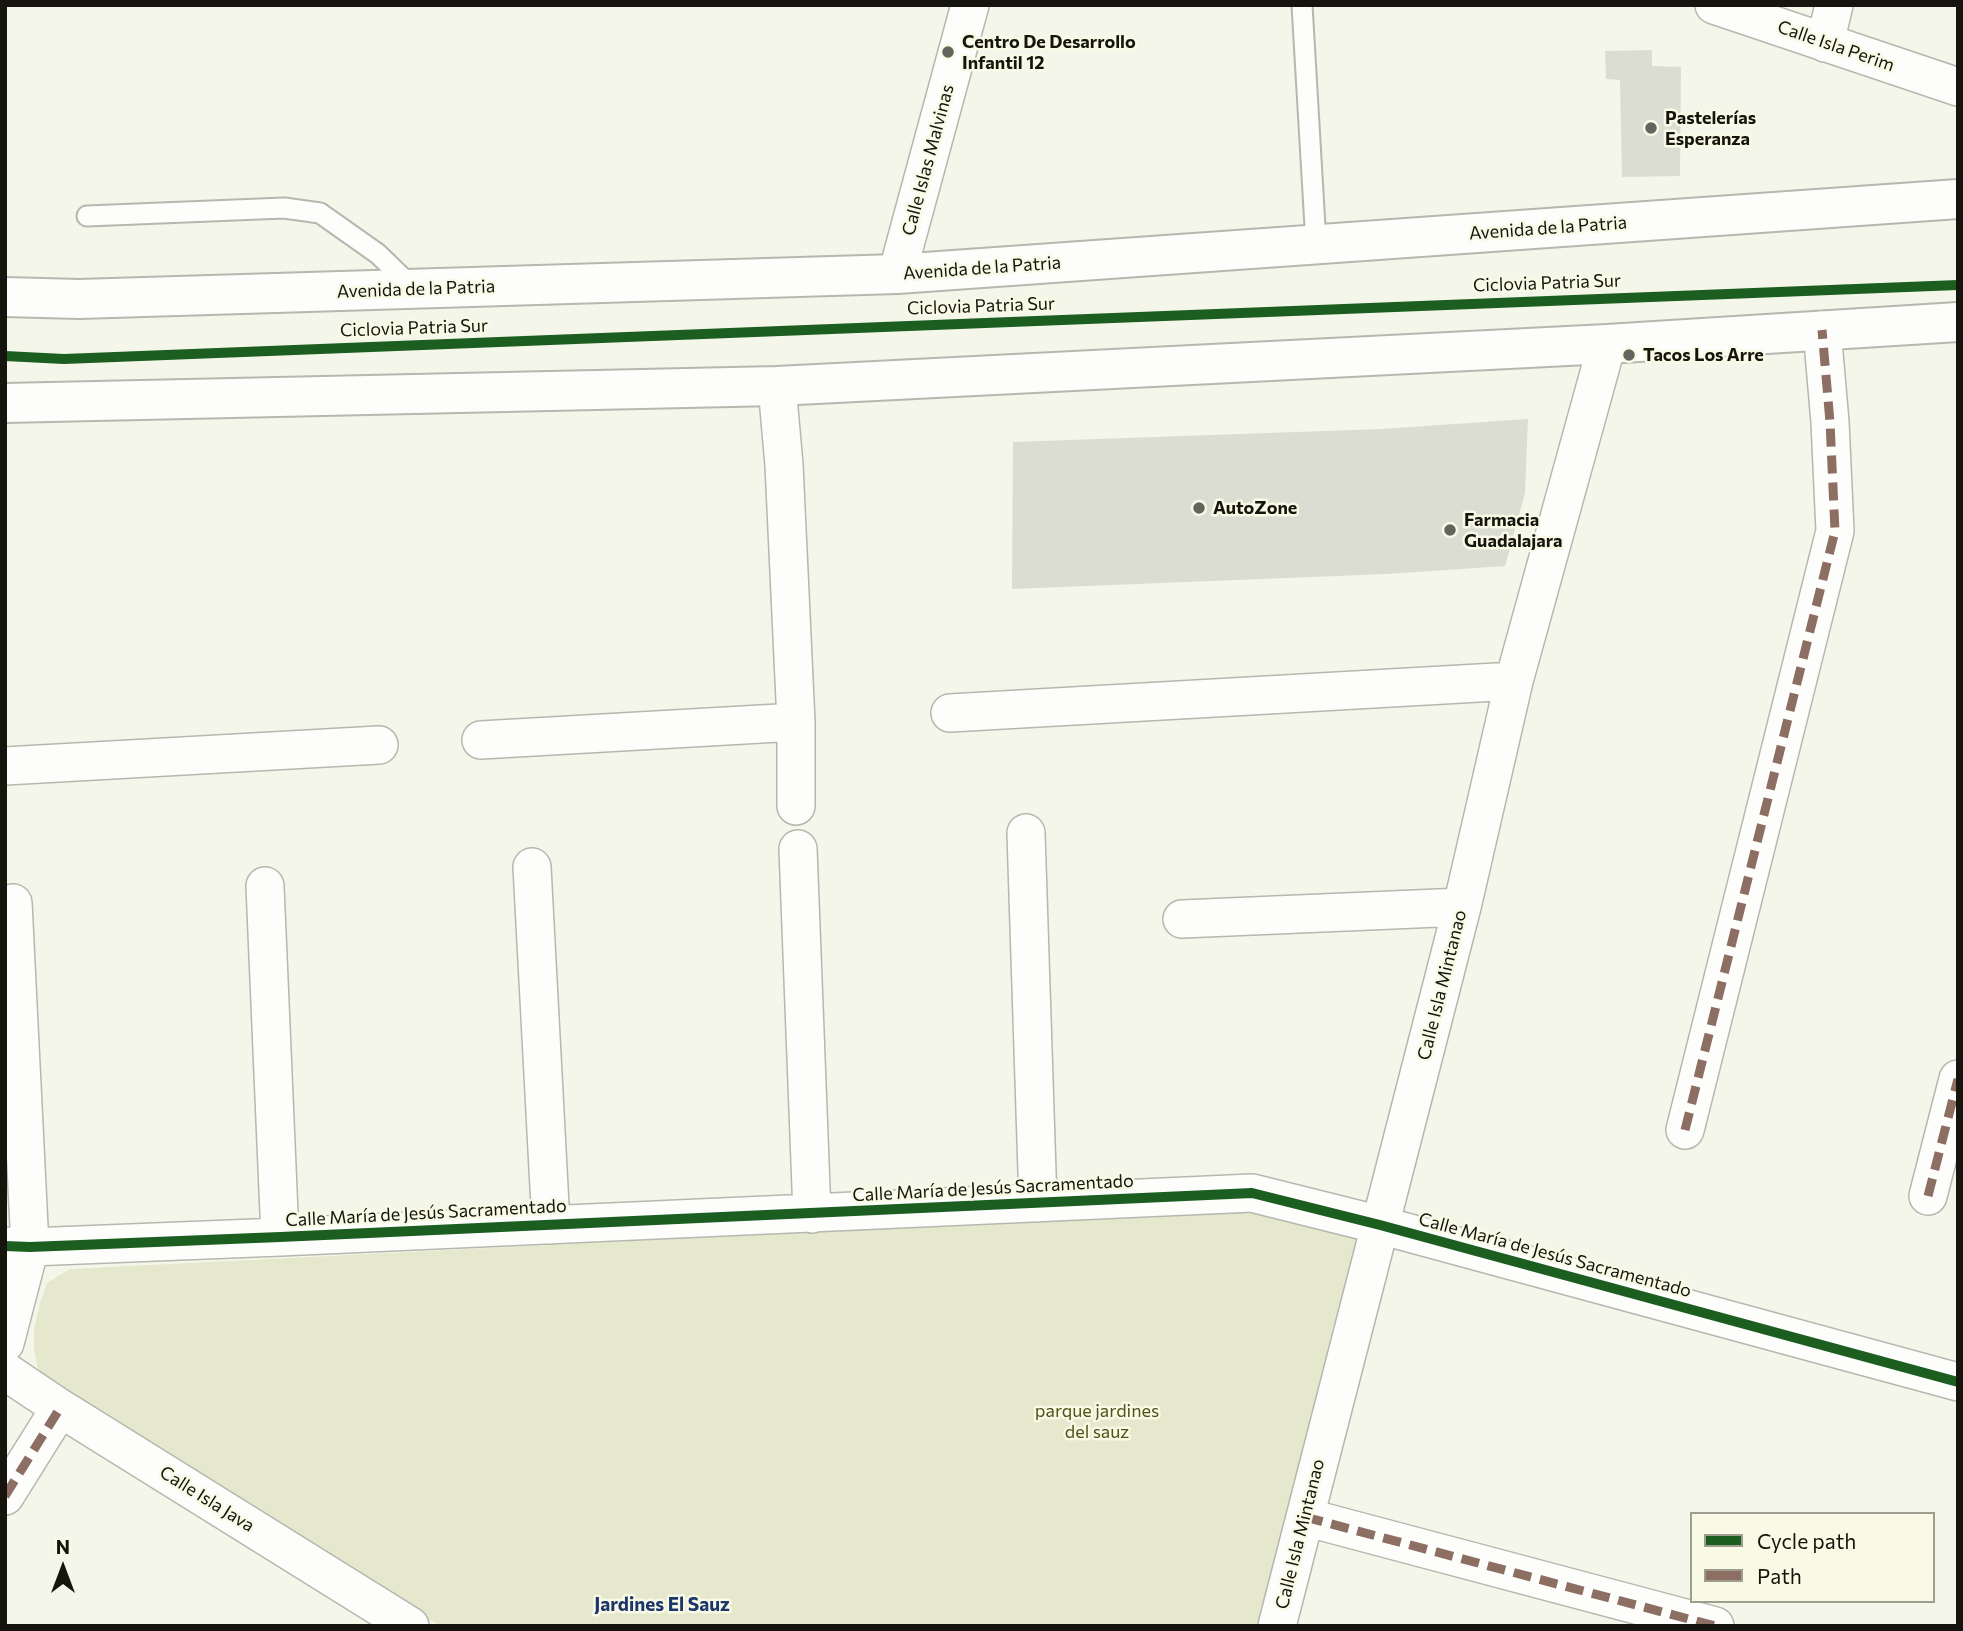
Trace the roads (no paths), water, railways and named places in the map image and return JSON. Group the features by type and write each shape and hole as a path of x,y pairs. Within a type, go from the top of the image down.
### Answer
{"main road":[{"name":"Avenida de la Patria","path":"5,297 79,299 897,274 1958,199"},
{"path":"5,403 777,386 1607,344 1958,322"}],"street":[{"name":"Calle Islas Malvinas","path":"897,274 970,5"},
{"name":"Calle Isla Perim","path":"1714,5 1958,87"},
{"path":"1825,43 1834,5"},
{"path":"1685,1130 1835,531 1822,330"},
{"name":"Calle Isla Mintanao","path":"1277,1626 1462,907 1514,681 1607,344"},
{"path":"777,386 784,465 796,722 796,806"},
{"path":"950,713 1514,681"},
{"path":"481,740 796,722"},
{"path":"5,766 379,746"},
{"path":"1026,834 1038,1203"},
{"path":"798,849 812,1214"},
{"path":"532,867 551,1225"},
{"path":"265,886 280,1237"},
{"path":"5,1343 18,1247 12,903"},
{"path":"1182,919 1462,907"},
{"path":"1928,1196 1958,1079"},
{"name":"Calle María de Jesús Sacramentado","path":"18,1247 1252,1193 1958,1382"},
{"name":"Calle Isla Java","path":"5,1371 410,1626"},
{"path":"5,1496 60,1408"},
{"path":"1305,1517 1715,1626"}],"lane":[{"path":"1302,5 1316,244"},
{"path":"87,216 284,208 320,213 379,254 414,289"}],"place":[{"name":"Centro De Desarrollo Infantil 12","path":"948,52"},
{"name":"Pastelerías Esperanza","path":"1651,128"},
{"name":"Tacos Los Arre","path":"1629,355"},
{"name":"AutoZone","path":"1199,508"},
{"name":"Farmacia Guadalajara","path":"1450,530"}],"district":[{"name":"Jardines El Sauz","path":"662,1605"}],"park label":[{"name":"parque jardines del sauz","path":"1097,1421"}]}
